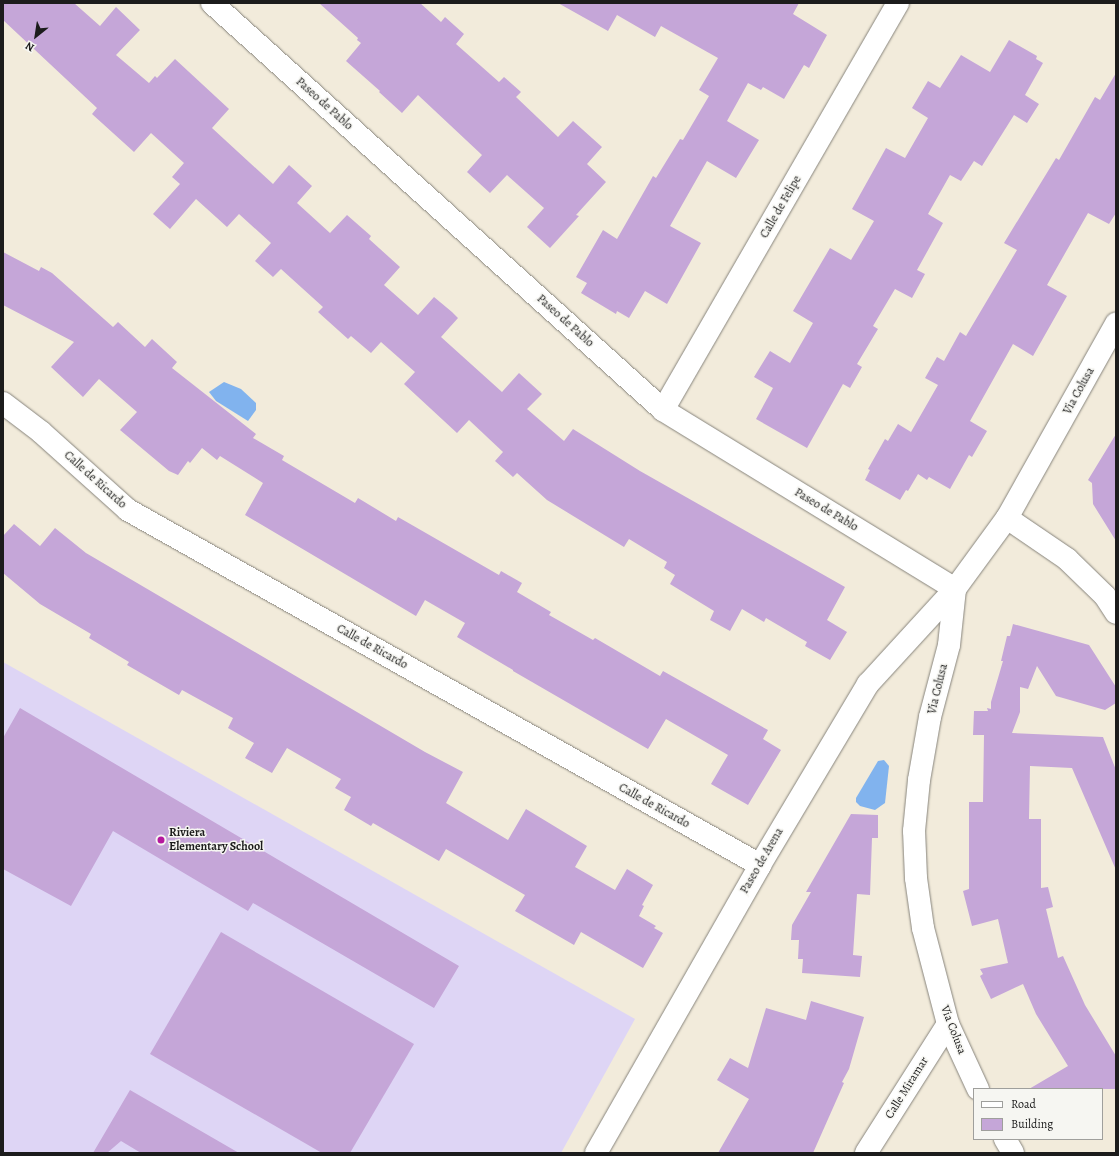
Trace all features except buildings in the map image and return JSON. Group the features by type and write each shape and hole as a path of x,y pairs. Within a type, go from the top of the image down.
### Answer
{"street":[{"name":"Paseo de Pablo","path":"212,3 663,410 956,589"},
{"name":"Calle de Felipe","path":"663,410 898,3"},
{"name":"Via Colusa","path":"978,1088 948,1024 924,928 916,878 914,831 919,780 930,717 949,645 956,589 1007,518 1116,324"},
{"name":"Calle de Ricardo","path":"3,402 41,432 128,510 760,865"},
{"path":"1007,518 1068,559 1104,596 1116,613"},
{"name":"Paseo de Arena","path":"596,1153 760,865 868,684 956,589"},
{"name":"Calle Miramar","path":"866,1153 948,1024"},
{"path":"1006,1140 1013,1153"}],"shaded area":[{"name":"Riviera Elementary School","path":"3,662 635,1019 561,1153 3,1153"}],"water":[{"path":"224,382 241,389 256,403 256,410 248,421 216,401 209,392"},
{"path":"884,760 889,766 885,803 875,810 860,806 856,802 856,798 878,761"}],"place":[{"name":"Riviera Elementary School","path":"161,840"}]}
